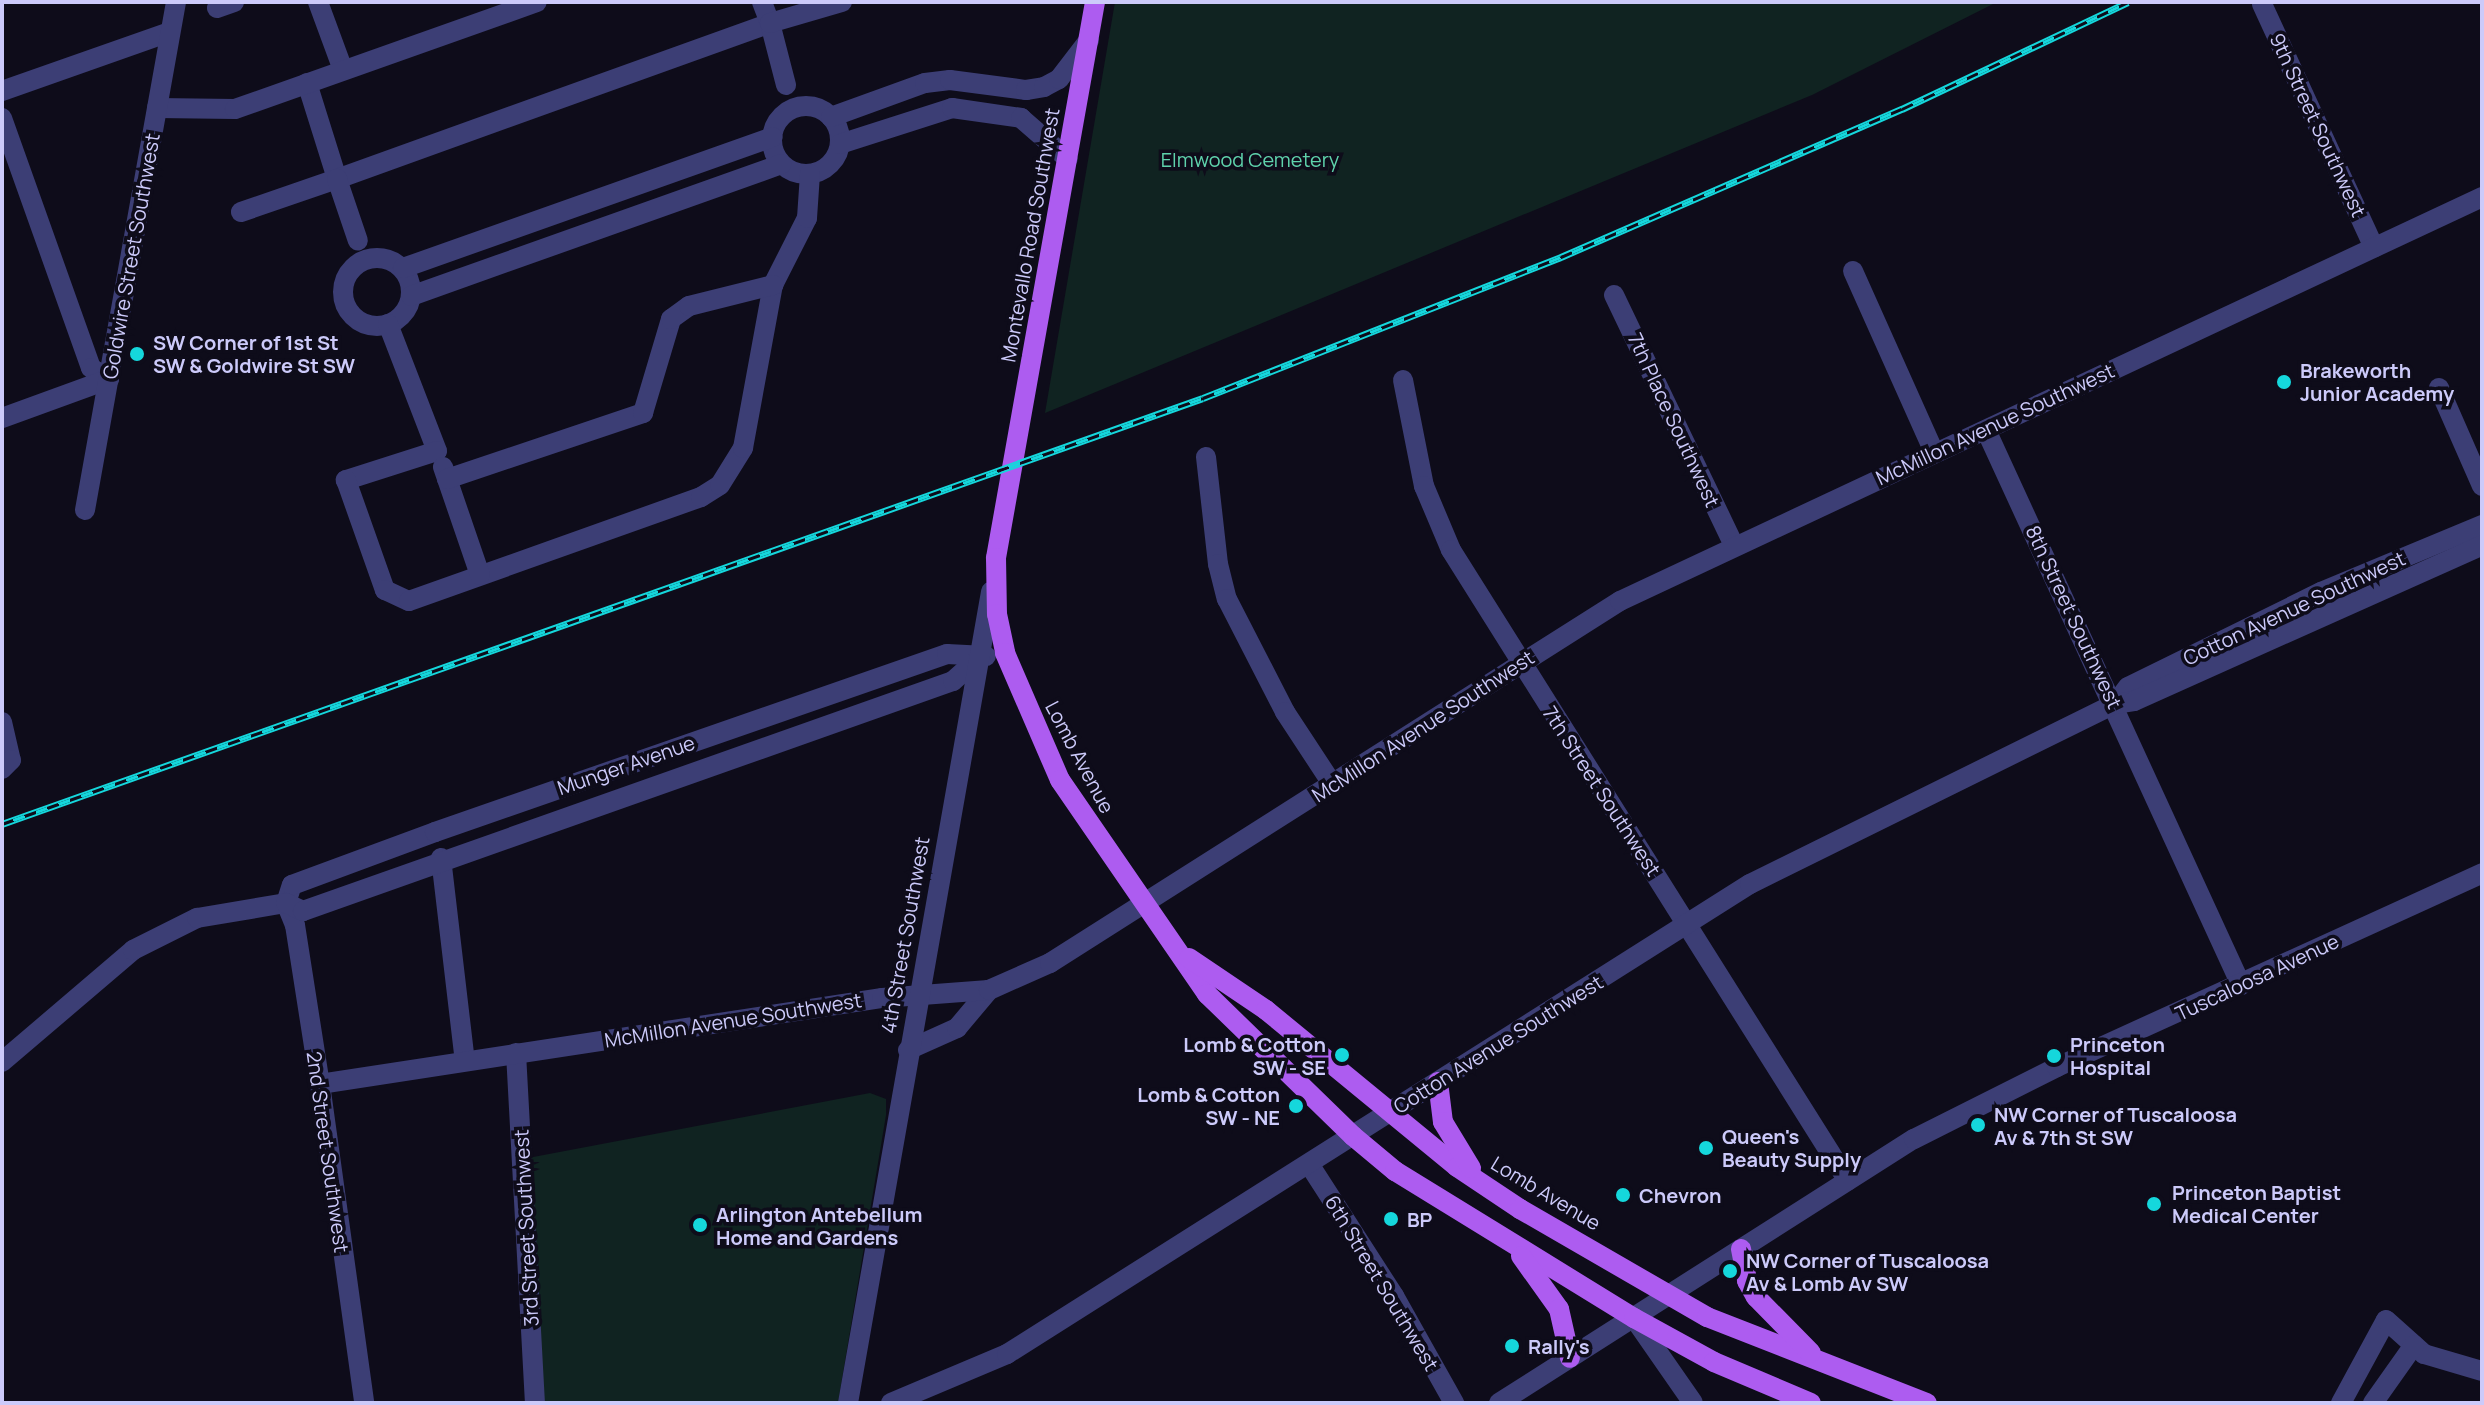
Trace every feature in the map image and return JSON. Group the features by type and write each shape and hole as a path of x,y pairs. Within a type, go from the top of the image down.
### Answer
{"main road":[{"name":"Montevallo Road Southwest","path":"1009,476 1095,2"},
{"name":"4th Street Southwest","path":"996,558 1009,476"},
{"name":"Lomb Avenue","path":"996,558 997,614 1005,653 1060,780 1097,840 1147,901 1207,994 1237,1028 1395,1171 1634,1318 1714,1362 1811,1403"},
{"name":"Lomb Avenue","path":"1183,953 1266,1010 1390,1113 1483,1184 1667,1297 1899,1398 1927,1403"},
{"path":"1438,1082 1438,1105 1451,1142 1483,1184"},
{"path":"1514,1246 1559,1309 1570,1358"},
{"path":"1741,1249 1747,1281 1756,1297 1820,1361"},
{"path":"1783,1392 1802,1403"}],"street":[{"name":"Goldwire Street Southwest","path":"85,510 176,2"},
{"path":"318,2 343,70"},
{"path":"157,108 235,109 537,2"},
{"path":"365,262 403,268 772,137 786,112 786,85 762,2"},
{"path":"241,212 770,23 842,2"},
{"name":"9th Street Southwest","path":"2262,4 2374,247"},
{"path":"2,91 170,32"},
{"path":"786,85 806,106 831,117 925,83 964,80 1026,90 1044,87 1059,79 1089,40"},
{"path":"307,83 365,262"},
{"path":"786,112 806,106"},
{"path":"840,144 934,110 962,108 1021,118 1068,159"},
{"path":"411,296 781,164 810,174 831,164 840,144 831,117"},
{"path":"2,118 91,368 109,379"},
{"path":"772,137 781,164"},
{"path":"437,451 346,480 385,590 395,598 409,601 701,497 720,485 743,448 773,285 807,218 810,174"},
{"name":"McMillon Avenue Southwest","path":"320,1084 917,996 937,990 989,990 1050,963 1333,785 1519,662 1620,601 2482,197"},
{"path":"365,262 343,290 349,311 366,324 388,324 406,311 411,296 403,268"},
{"path":"1853,271 1934,452"},
{"path":"447,479 643,413 671,319 689,306 773,285"},
{"name":"7th Place Southwest","path":"1614,295 1734,546"},
{"path":"388,324 480,575"},
{"path":"2,418 109,379"},
{"name":"7th Street Southwest","path":"1403,380 1431,511 1519,662 1848,1181"},
{"path":"2439,388 2482,486"},
{"name":"8th Street Southwest","path":"1986,430 2115,704 2241,985"},
{"path":"1206,457 1218,564 1227,599 1285,712 1333,785"},
{"name":"Cotton Avenue Southwest","path":"2115,704 2128,687 2321,592 2482,525"},
{"name":"Cotton Avenue Southwest","path":"891,1403 1007,1354 1750,884 2115,704 2134,701 2482,545"},
{"name":"4th Street Southwest","path":"848,1403 996,558"},
{"name":"Munger Avenue","path":"286,903 292,885 742,725 947,654 981,656 1005,653"},
{"name":"Munger Avenue","path":"2,1062 133,950 197,918 286,903 303,911 441,858 953,681 981,656"},
{"path":"2,722 11,760 2,769"},
{"path":"742,725 753,750"},
{"path":"512,805 523,830"},
{"path":"441,858 465,1061"},
{"name":"Tuscaloosa Avenue","path":"1499,1403 1914,1139 2057,1067 2482,873"},
{"name":"2nd Street Southwest","path":"286,903 295,925 320,1084 364,1403"},
{"path":"908,1050 957,1028 989,990"},
{"name":"3rd Street Southwest","path":"516,1053 535,1403"},
{"name":"6th Street Southwest","path":"1309,1164 1394,1296 1454,1403"},
{"path":"1634,1318 1693,1403"},
{"path":"2341,1403 2386,1320 2414,1345 2438,1359 2482,1371"},
{"path":"2373,1403 2414,1345"}],"green space":[{"name":"Elmwood Cemetery","path":"1115,2 1997,2 1812,95 1045,413"},
{"name":"Arlington Antebellum Home and Gardens","path":"870,1093 886,1099 886,1115 838,1403 544,1403 528,1158"}],"railway":[{"path":"2,824 1203,398 1561,257 1902,109 2128,2"}],"place":[{"name":"SW Corner of 1st St SW & Goldwire St SW","path":"137,354"},
{"name":"Brakeworth Junior Academy","path":"2284,382"},
{"name":"Lomb & Cotton SW - SE","path":"1342,1055"},
{"name":"Princeton Hospital","path":"2054,1056"},
{"name":"Lomb & Cotton SW - NE","path":"1296,1106"},
{"name":"NW Corner of Tuscaloosa Av & 7th St SW","path":"1978,1125"},
{"name":"Queen's Beauty Supply","path":"1706,1148"},
{"name":"Chevron","path":"1623,1195"},
{"name":"Princeton Baptist Medical Center","path":"2154,1204"},
{"name":"BP","path":"1391,1219"},
{"name":"Arlington Antebellum Home and Gardens","path":"700,1225"},
{"name":"NW Corner of Tuscaloosa Av & Lomb Av SW","path":"1730,1271"},
{"name":"Rally's","path":"1512,1346"}]}
